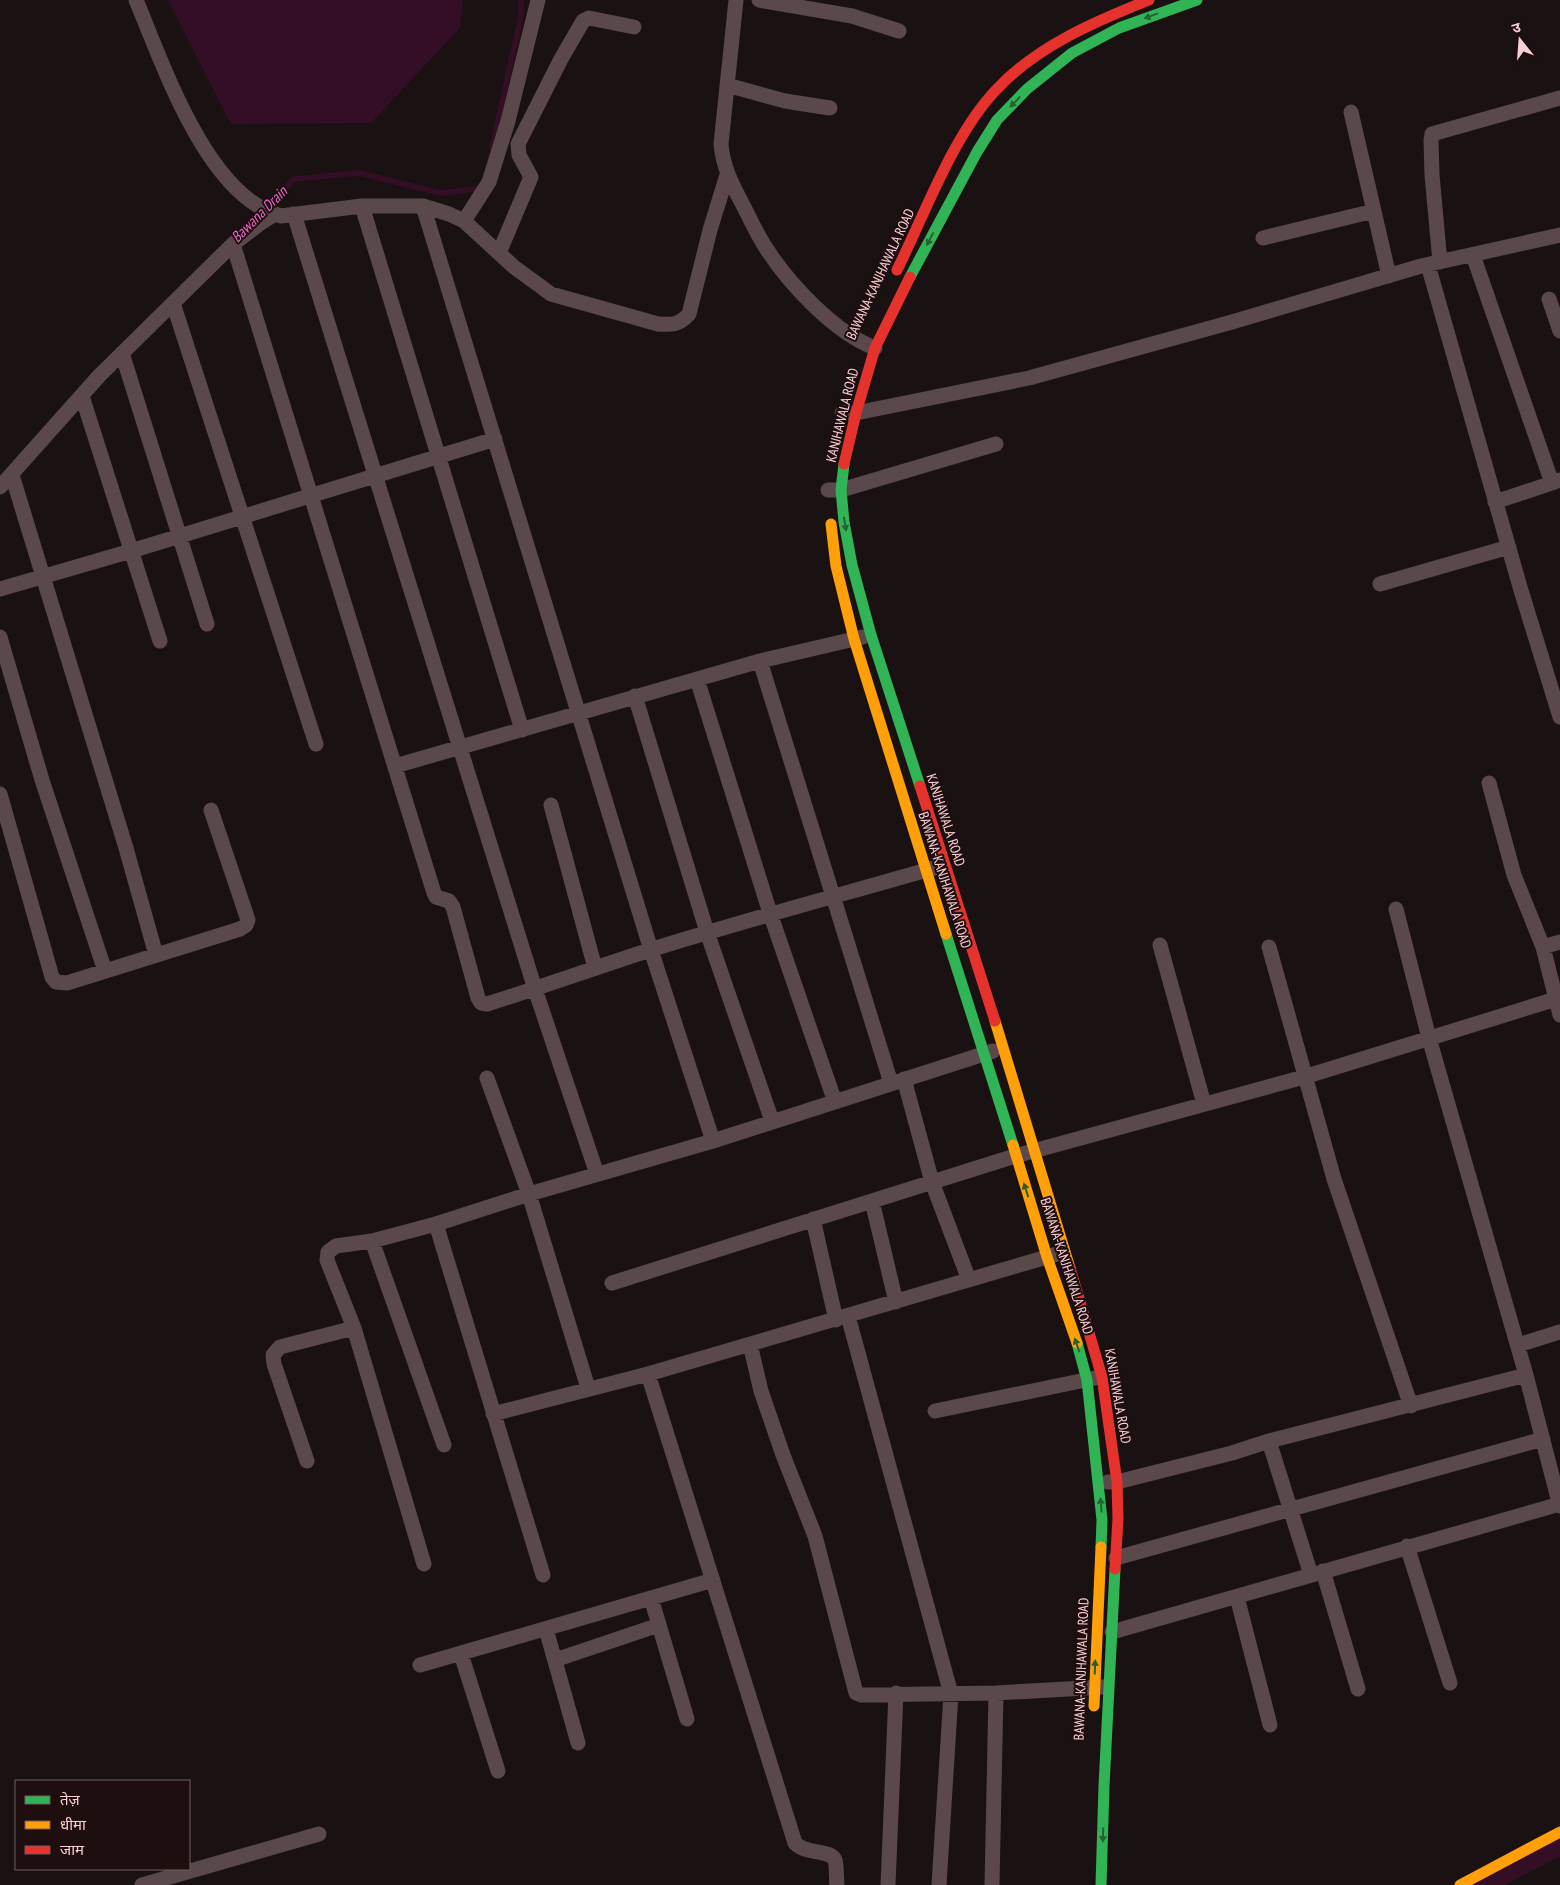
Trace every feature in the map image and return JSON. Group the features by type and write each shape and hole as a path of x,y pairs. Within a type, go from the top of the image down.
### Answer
{"main road":[{"name":"BAWANA-KANJHAWALA ROAD","path":"893,280 960,142 980,110 1010,77 1032,58 1063,39 1102,18 1149,0"},
{"name":"KANJHAWALA ROAD","path":"1102,1885 1104,1786 1101,1687 1112,1632 1116,1558 1117,1482 1102,1377 1004,1048 871,635 852,565 844,522 832,490 845,459 846,413 866,345 896,302 977,152 997,120 1027,89 1072,53 1128,25 1197,0"},
{"path":"1123,10 1128,25"},
{"name":"BAWANA-KANJHAWALA ROAD","path":"830,515 836,566 854,639 1047,1257 1080,1352 1087,1380 1102,1520 1101,1687 1093,1717"},
{"path":"1064,1305 1080,1301"},
{"path":"1460,1885 1560,1832"}],"street":[{"path":"136,0 186,118 210,156 235,188 246,198 281,216 362,206 424,206 464,221 514,267 551,294 658,324 673,325 682,322 688,314 710,230 727,175"},
{"path":"464,221 489,182 508,121 538,0"},
{"path":"736,0 721,144 722,158 727,175 766,248 805,297 836,324 866,345"},
{"path":"759,0 852,16 899,31"},
{"path":"499,253 531,177 519,154 518,144 560,59 583,21 589,18 634,28"},
{"path":"727,85 785,101 830,108"},
{"path":"1560,98 1432,134 1430,140 1434,263 1495,502 1560,717"},
{"path":"1351,112 1389,276"},
{"path":"362,206 522,730"},
{"path":"424,206 651,950 713,1141"},
{"path":"1263,238 1374,211"},
{"path":"0,487 122,353 233,244 272,213"},
{"path":"294,214 535,989 597,1174"},
{"path":"846,413 1028,378 1232,322 1434,263 1560,235"},
{"path":"233,244 434,893 436,897 449,901 453,907 481,1003 487,1004 770,913 944,865"},
{"path":"1473,255 1556,481 1495,502"},
{"path":"1549,299 1560,331"},
{"path":"173,304 316,744"},
{"path":"122,353 207,624"},
{"path":"82,396 160,641"},
{"path":"0,589 131,551 495,439"},
{"path":"832,490 996,444"},
{"path":"12,475 126,848 156,955"},
{"path":"1380,584 1509,547"},
{"path":"395,766 760,661 871,635"},
{"path":"0,637 42,780 105,971"},
{"path":"760,661 832,896 932,1182 969,1280"},
{"path":"697,679 770,913 835,1102"},
{"path":"635,696 708,932 772,1121"},
{"path":"1489,782 1514,875 1543,947 1560,1015"},
{"path":"0,794 52,977 56,982 67,983 240,929 246,925 248,920 211,810"},
{"path":"551,805 596,968"},
{"path":"1112,1632 1407,1546 1560,1504 1518,1344 1428,1038 1396,909"},
{"path":"1543,947 1560,942"},
{"path":"1160,945 1204,1104"},
{"path":"1269,947 1334,1179 1411,1406"},
{"path":"612,1283 1034,1150 1304,1077 1556,999"},
{"path":"424,1564 354,1328 327,1260 328,1252 336,1246 372,1242 713,1141 1004,1048"},
{"path":"487,1078 529,1194 588,1388"},
{"path":"872,1201 896,1302"},
{"path":"813,1219 950,1694 939,1885"},
{"path":"436,1224 543,1575"},
{"path":"372,1242 444,1446"},
{"path":"493,1414 648,1374 1065,1252"},
{"path":"307,1461 274,1364 273,1355 275,1350 280,1347 354,1328"},
{"path":"1518,1344 1560,1332"},
{"path":"750,1344 768,1410 783,1455 815,1536 856,1693 861,1695 996,1693 1101,1687"},
{"path":"648,1374 795,1843 806,1851 833,1857 837,1885"},
{"path":"1099,1483 1117,1482 1232,1453 1269,1441 1526,1375"},
{"path":"935,1411 1102,1377"},
{"path":"1116,1558 1543,1439"},
{"path":"1269,1441 1290,1509 1317,1573 1358,1689"},
{"path":"1407,1546 1450,1683"},
{"path":"420,1665 713,1580"},
{"path":"1237,1597 1270,1726"},
{"path":"651,1598 687,1719"},
{"path":"555,1660 659,1625"},
{"path":"546,1629 578,1743"},
{"path":"461,1654 498,1771"},
{"path":"992,1885 996,1693"},
{"path":"888,1885 896,1694"},
{"path":"142,1885 319,1834"}],"shaded area":[{"path":"168,0 463,0 460,28 371,123 231,124"}],"waterway":[{"name":"Bawana Drain","path":"492,148 521,16 521,0"},
{"name":"Bawana Drain","path":"250,223 294,179 359,173 440,193 483,188"},
{"path":"1483,1885 1560,1845"}],"traffic: fast":[{"path":"910,277 977,152 997,120 1027,89 1072,53 1119,28 1197,0"},
{"path":"844,464 841,490 844,522 852,565 871,635 920,786"},
{"path":"946,934 1013,1145"},
{"path":"1077,1343 1087,1380 1102,1520 1101,1547"},
{"path":"1101,1885 1115,1569"}],"traffic: slow":[{"path":"831,524 836,566 854,639 946,934"},
{"path":"995,1021 1070,1268"},
{"path":"1013,1145 1047,1257 1077,1343"},
{"path":"1094,1706 1101,1547"},
{"path":"1460,1885 1560,1832"}],"traffic: jam":[{"path":"897,270 953,152 966,129 996,90 1029,60 1048,48 1108,17 1149,0"},
{"path":"844,464 856,413 875,348 910,277"},
{"path":"920,786 995,1021"},
{"path":"1070,1268 1102,1377 1117,1482 1118,1519 1115,1569"}]}
